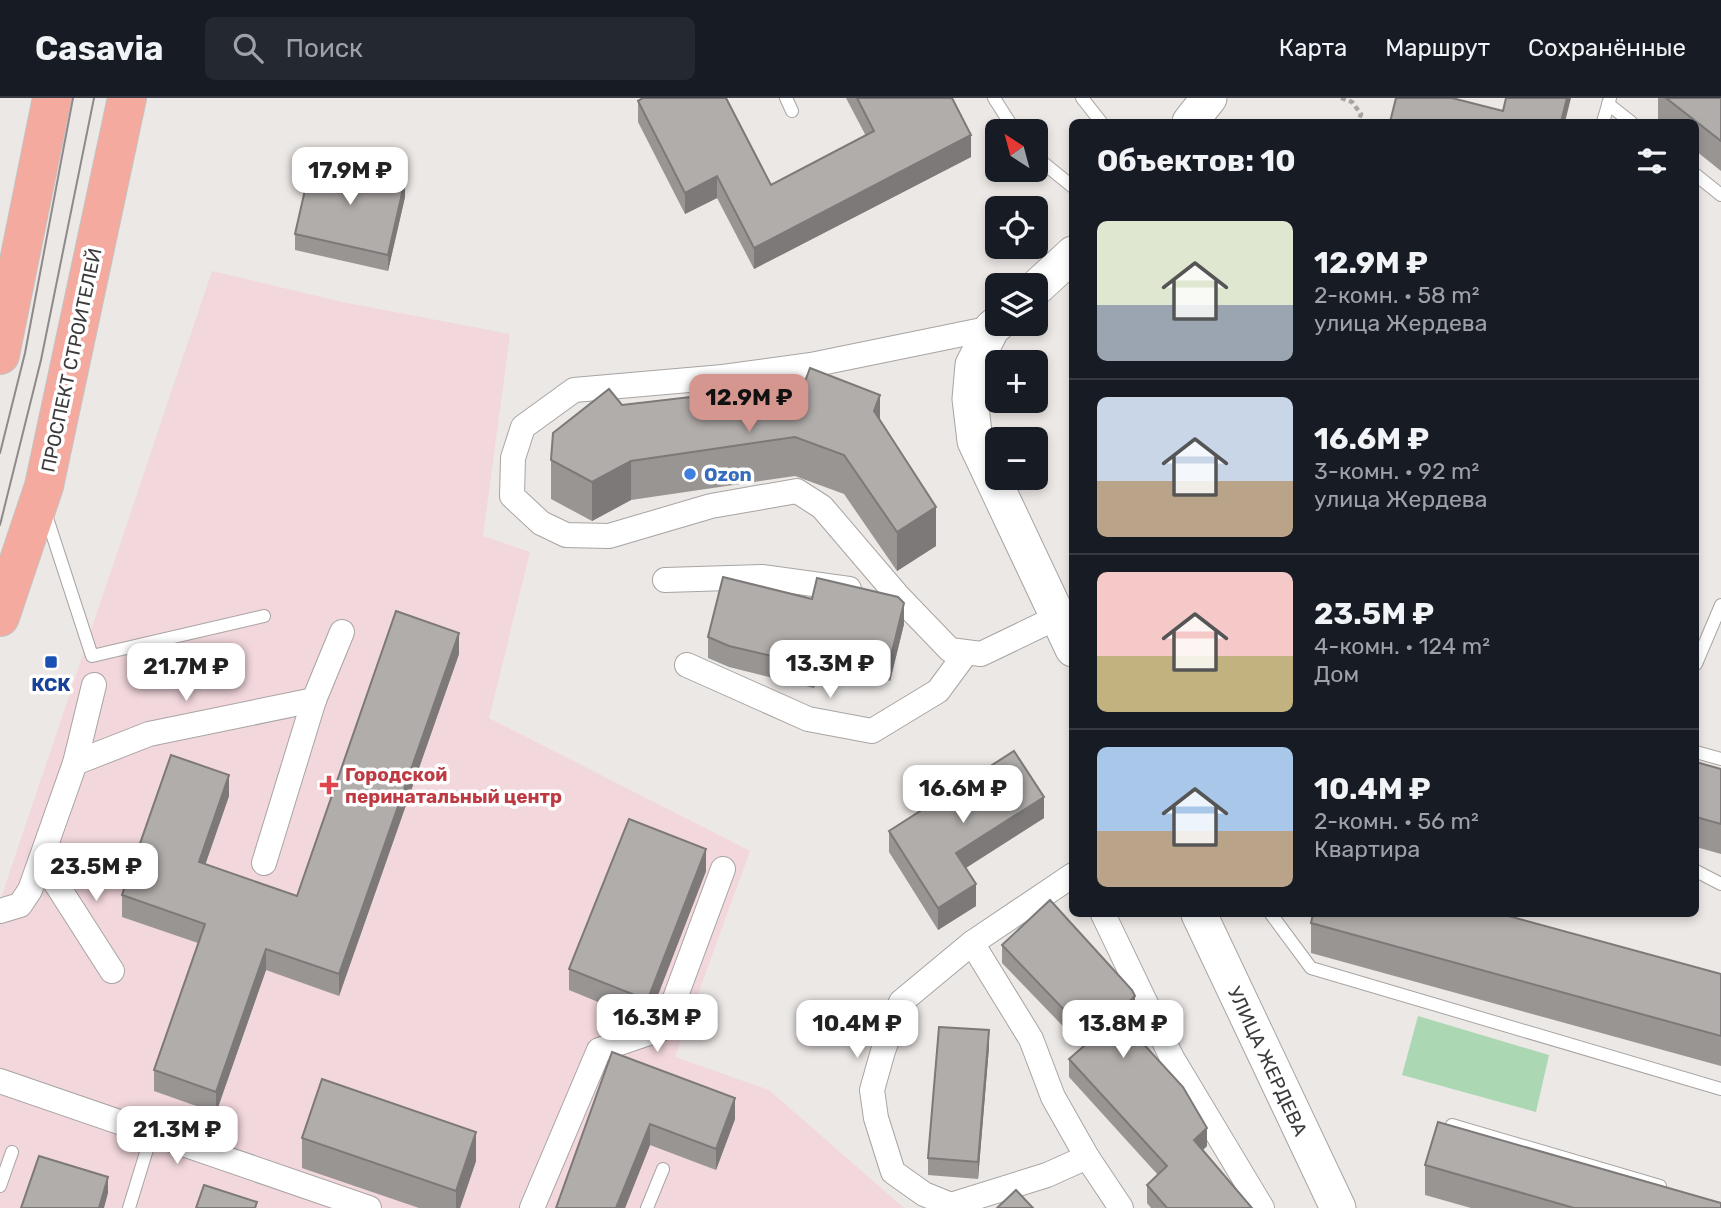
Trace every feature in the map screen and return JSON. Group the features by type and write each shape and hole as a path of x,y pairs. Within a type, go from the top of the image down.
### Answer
{"main road":[{"path":"0,355 52,98"},
{"name":"ПРОСПЕКТ СТРОИТЕЛЕЙ","path":"0,617 41,498 127,98"},
{"path":"1192,119 1209,98"},
{"path":"1048,277 1069,258"},
{"path":"989,336 972,365 970,398 975,441 1069,640"},
{"name":"УЛИЦА ЖЕРДЕВА","path":"1200,917 1338,1208"}],"street":[{"path":"985,328 811,365 723,377 575,390 523,427 513,458 512,496 541,523 566,535 609,536 711,506 797,491 822,507 898,596 950,650 981,654 1058,617"},
{"path":"665,580 762,576 898,596"},
{"path":"264,863 314,700 342,632"},
{"path":"687,665 808,719 872,731 938,691 967,653"},
{"path":"0,911 20,905 30,890 75,763 94,685"},
{"path":"75,763 149,734 314,700"},
{"path":"41,860 112,971"},
{"path":"532,1208 599,1050 664,1028 723,869"},
{"path":"1069,878 972,943 901,1002 872,1090 876,1118 893,1172 929,1201 951,1205 1047,1175 1087,1157"},
{"path":"1104,917 1172,1058 1262,1208"},
{"path":"972,943 1031,1040 1053,1097 1087,1157 1121,1208"},
{"path":"0,1081 152,1133 320,1200 369,1208"}],"lane":[{"path":"786,98 792,111"},
{"path":"994,98 1007,119"},
{"path":"1603,119 1609,101 1628,119"},
{"path":"1090,102 1099,119"},
{"path":"1048,167 1069,184"},
{"path":"1699,177 1721,195"},
{"path":"41,498 92,656 264,616"},
{"path":"1699,657 1721,605"},
{"path":"1699,753 1721,759"},
{"path":"1699,873 1721,884"},
{"path":"1273,917 1311,968 1721,1089"},
{"path":"1452,1125 1667,1188"},
{"path":"129,1208 152,1133"},
{"path":"0,1186 12,1152"},
{"path":"647,1208 663,1169"}],"path":[{"path":"1341,98 1352,102 1360,114 1359,119"}],"shaded area":[{"name":"Городской перинатальный центр","path":"212,271 342,302 510,334 483,536 530,552 489,718 750,851 675,1057 769,1090 904,1208 0,1208 0,901"}],"green space":[{"path":"1418,1016 1549,1055 1536,1112 1402,1075"}],"building":[{"path":"643,98 726,98 771,185 874,131 857,98 952,98 971,135 754,248 717,176 685,193 638,101"},
{"path":"1396,98 1452,98 1503,111 1506,98 1567,98 1562,119 1391,119"},
{"path":"1666,98 1721,98 1721,141 1699,124 1699,119 1693,119"},
{"path":"312,159 405,180 388,255 295,234"},
{"path":"810,368 880,395 874,411 936,507 897,532 844,455 795,437 631,461 592,482 551,460 553,433 609,389 622,405 804,384"},
{"path":"723,577 812,599 817,578 898,597 904,603 890,660 820,643 814,666 729,646 708,637"},
{"path":"396,611 459,633 339,974 266,949 216,1092 154,1070 205,924 122,895 171,755 229,775 199,862 297,896"},
{"path":"1014,751 1044,797 956,853 976,884 938,908 889,831"},
{"path":"1699,763 1721,769 1721,824 1699,818"},
{"path":"629,819 706,849 649,996 642,998 569,969"},
{"path":"1050,900 1132,990 1135,996 1116,1014 1183,1087 1207,1128 1194,1140 1252,1208 1167,1208 1147,1185 1167,1166 1069,1059 1092,1039 1002,945"},
{"path":"1312,917 1512,917 1721,974 1721,1036 1311,923"},
{"path":"939,1027 989,1030 978,1162 928,1158"},
{"path":"612,1052 735,1098 716,1149 650,1124 616,1208 556,1208"},
{"path":"322,1079 476,1132 456,1191 302,1138"},
{"path":"1438,1122 1721,1203 1721,1208 1574,1208 1425,1165"},
{"path":"39,1156 108,1177 99,1208 21,1208"},
{"path":"204,1185 257,1202 255,1208 196,1208"},
{"path":"1016,1190 1033,1208 997,1208"}],"tram line":[{"path":"0,453 25,353 73,98"},
{"path":"0,525 41,360 94,98"}],"place":[{"name":"Ozon","path":"690,474"},
{"name":"КСК","path":"51,662"},
{"name":"Городской перинатальный центр","path":"329,785"}]}
